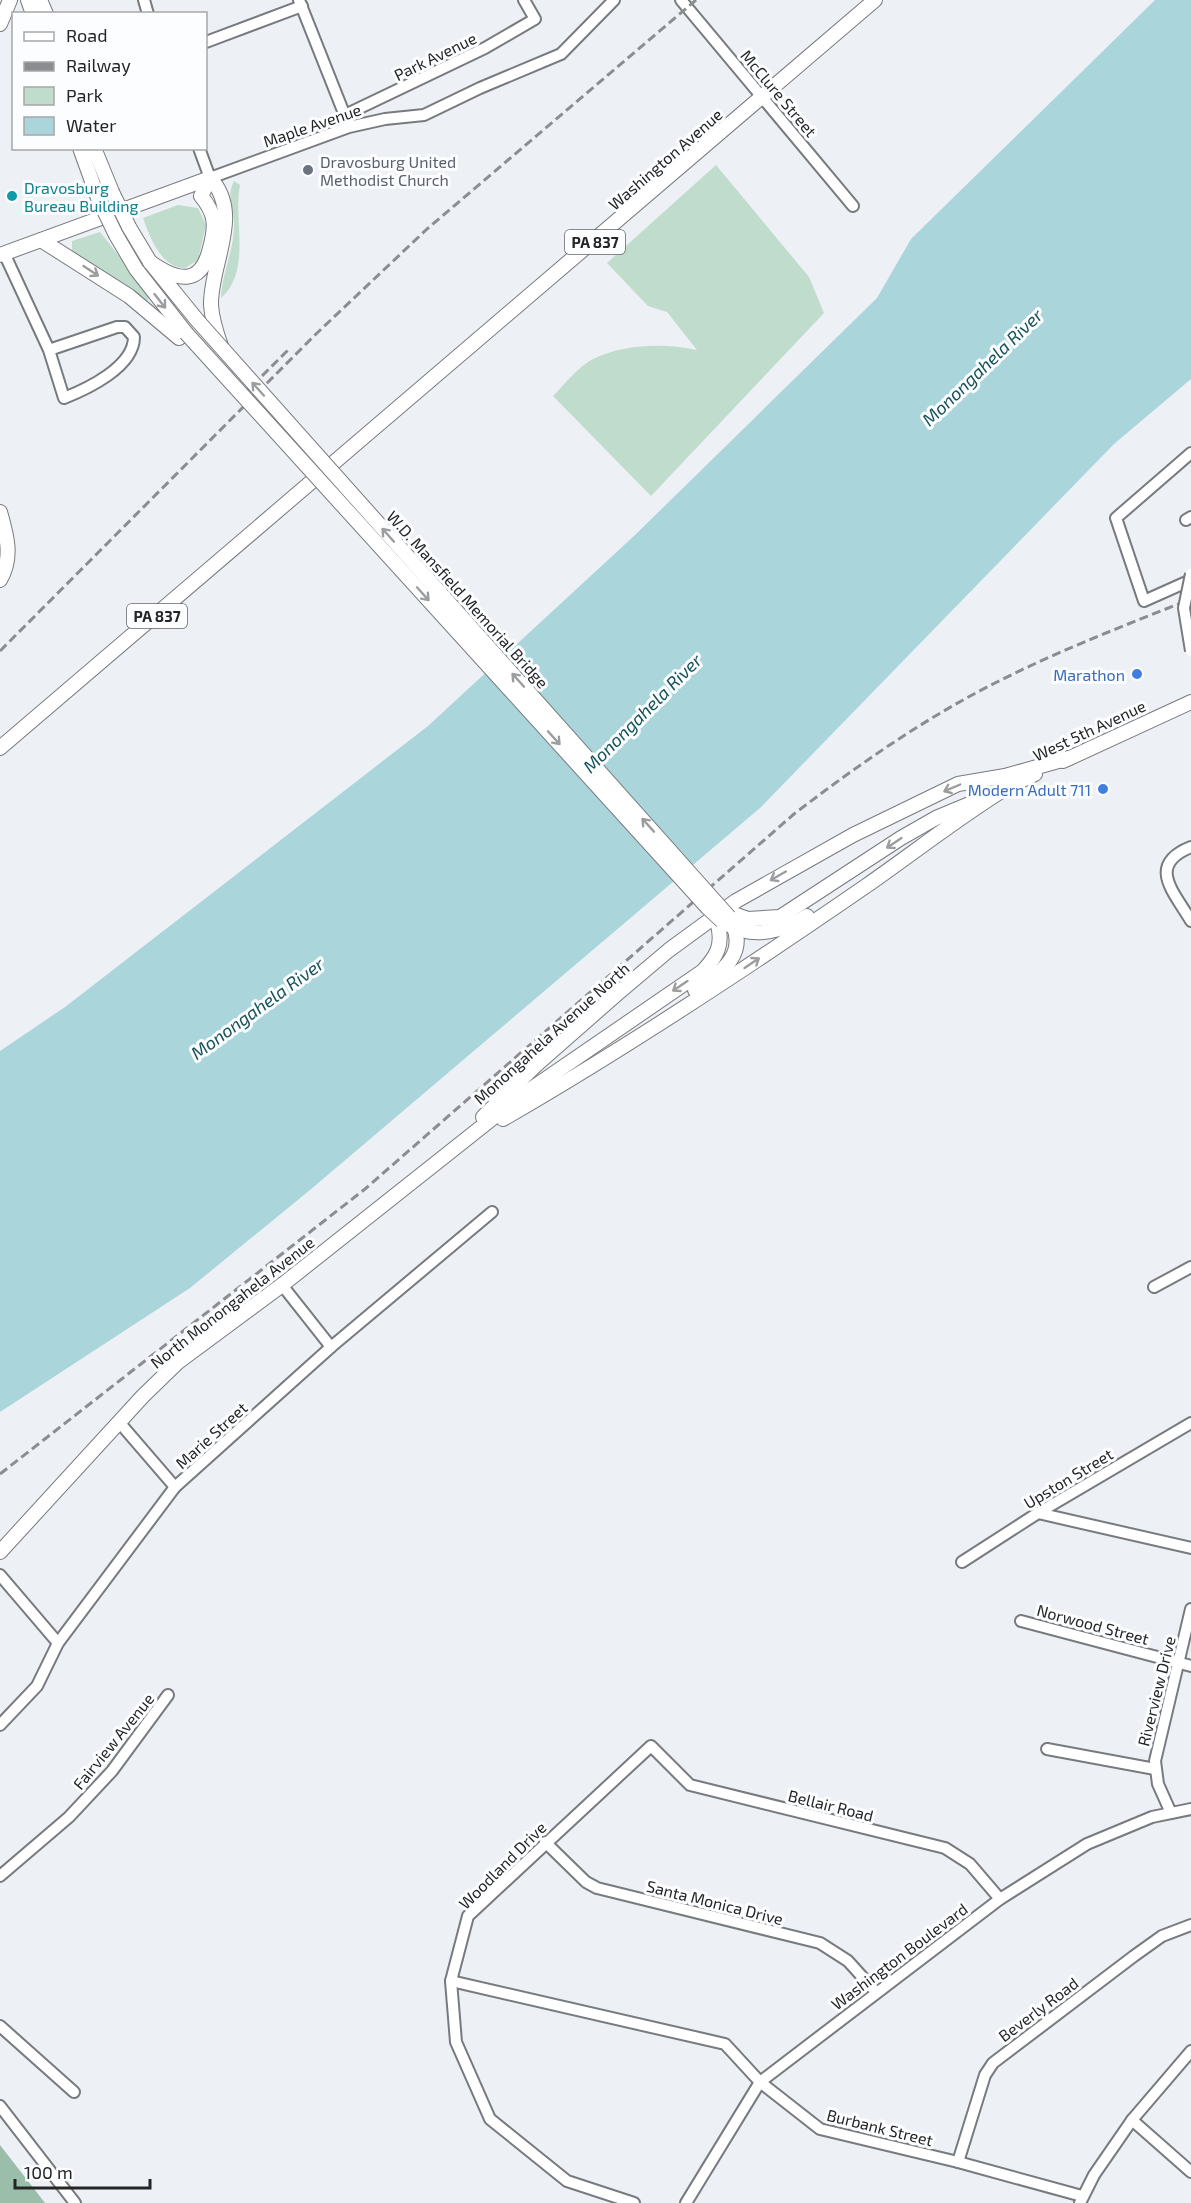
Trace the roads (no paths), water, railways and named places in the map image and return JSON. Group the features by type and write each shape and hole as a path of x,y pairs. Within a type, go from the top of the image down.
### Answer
{"main road":[{"path":"0,24 10,0"},
{"name":"Washington Avenue","path":"318,483 875,0"},
{"path":"81,150 98,198 116,235 136,269 182,336"},
{"name":"W.D. Mansfield Memorial Bridge","path":"95,150 129,227 150,262 197,320 711,904"},
{"path":"150,262 167,274 180,278 190,277 200,271 207,262 215,230 215,218 201,196 210,178 218,186 226,223 214,276 211,303 213,326 223,351"},
{"name":"Maple Avenue","path":"2,254 210,178"},
{"path":"41,240 129,296 182,336"},
{"name":"W.D. Mansfield Memorial Bridge","path":"182,336 259,427 318,483 711,904"},
{"name":"PA 837","path":"0,748 318,483"},
{"path":"0,512 8,548 8,557 0,580"},
{"name":"West 5th Avenue","path":"1002,790 1191,702"},
{"name":"Monongahela Avenue North","path":"452,1149 536,1065 669,950 736,901 853,836 958,784 1005,776 1070,758"},
{"path":"728,921 780,917 936,818 1002,790"},
{"name":"Monongahela Avenue North","path":"452,1149 610,1057 755,961 928,843 942,829 1002,790"},
{"path":"728,921 765,932 794,925 942,829"},
{"path":"540,1097 567,1075 723,971 732,960 736,945 728,921 711,904"},
{"path":"452,1149 518,1098 703,971 720,948 721,936 728,921"},
{"name":"North Monongahela Avenue","path":"0,1552 119,1422 178,1362 282,1284 452,1149"}],"street":[{"name":"Park Avenue","path":"345,115 485,48 535,19 524,0"},
{"name":"Maple Avenue","path":"210,178 350,127 386,119 424,115 480,88 561,54 614,0"},
{"name":"McClure Street","path":"681,0 853,206"},
{"path":"207,42 300,3 350,127"},
{"path":"200,150 210,178"},
{"path":"2,254 49,350 63,398 99,382 110,373 133,349 134,337 124,327 117,327 49,350"},
{"path":"1191,453 1116,518 1144,601 1191,580"},
{"path":"1191,574 1184,608 1191,651"},
{"path":"1191,847 1168,861 1165,870 1165,876 1191,921"},
{"name":"Marie Street","path":"0,1725 37,1686 58,1643 176,1487 331,1347 492,1212"},
{"path":"1154,1287 1191,1267"},
{"path":"282,1284 331,1347"},
{"path":"119,1422 176,1487"},
{"name":"Upston Street","path":"963,1562 1038,1513 1191,1423"},
{"path":"1038,1513 1191,1548"},
{"path":"0,1575 58,1643"},
{"name":"Riverview Drive","path":"1172,1813 1155,1769 1191,1609"},
{"name":"Norwood Street","path":"1021,1621 1191,1666"},
{"name":"Fairview Avenue","path":"0,1876 69,1817 112,1771 168,1695"},
{"name":"Woodland Drive","path":"634,2203 567,2181 490,2119 456,2042 451,1981 468,1916 545,1842 651,1746"},
{"name":"Bellair Road","path":"651,1746 690,1785 945,1848 970,1864 1000,1899"},
{"path":"1047,1749 1155,1769"},
{"name":"Washington Boulevard","path":"686,2203 760,2082 1000,1899 1087,1844 1130,1825 1191,1809"},
{"name":"Santa Monica Drive","path":"545,1842 586,1882 597,1888 820,1943 848,1960 876,1992"},
{"name":"Beverly Road","path":"958,2162 986,2075 993,2063 1162,1936 1191,1925"},
{"name":"Burbank Street","path":"451,1981 725,2044 760,2082 820,2129 958,2162 1081,2200"},
{"path":"0,2026 74,2092"},
{"path":"1081,2200 1132,2120 1191,2052"},
{"path":"0,2106 75,2203"},
{"path":"1132,2120 1191,2172"}],"water":[{"name":"Monongahela River","path":"1155,0 1191,0 1191,379 1114,444 760,808 310,1190 190,1288 0,1412 0,1051 65,1007 428,726 635,535 877,298 911,239"}],"railway":[{"path":"0,651 316,334 427,229 696,0"},
{"path":"243,395 288,350"},
{"path":"0,1474 365,1189 794,814 843,778 892,743 997,682 1118,628 1191,599"}],"place":[{"name":"Dravosburg United Methodist Church","path":"308,170"},
{"name":"Dravosburg Bureau Building","path":"12,196"},
{"name":"Marathon","path":"1137,674"},
{"name":"Modern Adult 711","path":"1103,789"}]}
